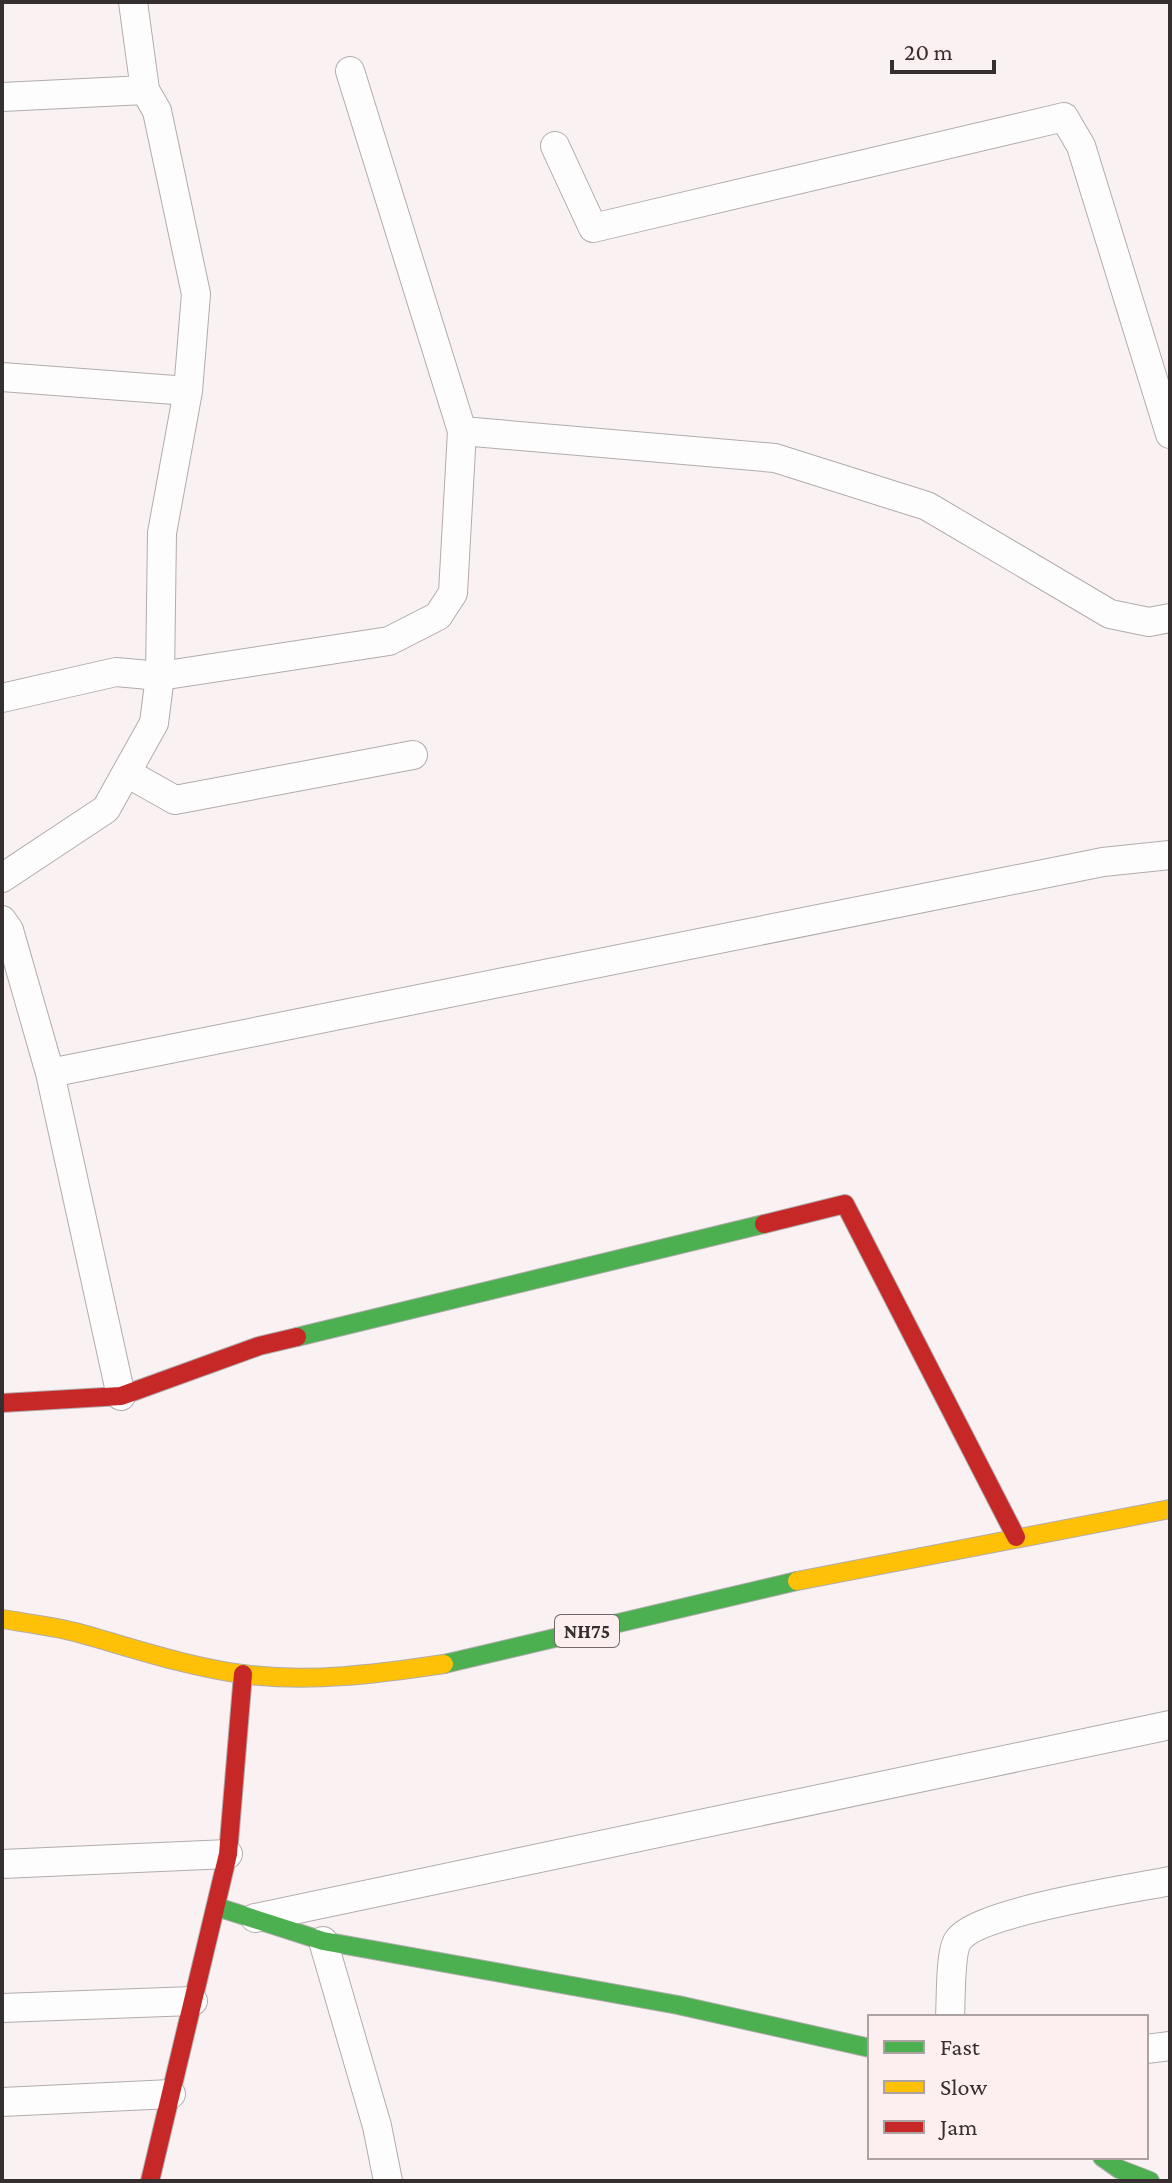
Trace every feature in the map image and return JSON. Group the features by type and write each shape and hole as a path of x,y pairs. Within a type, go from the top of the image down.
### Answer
{"main road":[{"path":"2,1403 121,1396 259,1346 845,1204 1016,1537"},
{"name":"NH75","path":"2,1619 71,1631 177,1662 243,1674 287,1678 366,1676 447,1663 812,1577 1170,1509"},
{"path":"150,2181 228,1854 243,1674"},
{"path":"217,1907 323,1941 678,2005 868,2048"},
{"path":"1105,2159 1119,2169 1150,2181"}],"street":[{"path":"2,878 106,809 154,723 160,676 162,533 188,391 196,294 157,111 145,90 133,2"},
{"path":"2,698 116,672 160,676 389,641 438,616 453,593 462,431 350,71"},
{"path":"2,97 145,90"},
{"path":"555,146 593,228 1064,117 1081,146 1170,434"},
{"path":"2,377 188,391"},
{"path":"462,431 775,458 927,506 1110,614 1149,622 1170,618"},
{"path":"127,773 175,800 413,755"},
{"path":"50,1073 1103,862 1170,855"},
{"path":"2,920 9,930 50,1073 121,1396"},
{"path":"253,1918 1170,1725"},
{"path":"2,1864 228,1854"},
{"path":"950,2015 957,1943 974,1927 1001,1916 1170,1881"},
{"path":"323,1941 377,2126 388,2181"},
{"path":"2,2008 193,2001"},
{"path":"1148,2049 1170,2046"},
{"path":"2,2102 171,2094"}],"traffic: fast":[{"path":"297,1337 764,1224"},
{"path":"444,1664 797,1581"},
{"path":"217,1907 323,1941 678,2005 868,2048"},
{"path":"1105,2159 1119,2169 1150,2181"}],"traffic: slow":[{"path":"797,1581 1170,1509"},
{"path":"2,1619 66,1630 220,1671 267,1677 369,1674 444,1664"}],"traffic: jam":[{"path":"764,1224 845,1204 1016,1537"},
{"path":"2,1403 121,1396 259,1346 297,1337"},
{"path":"150,2181 228,1854 243,1674"}]}
